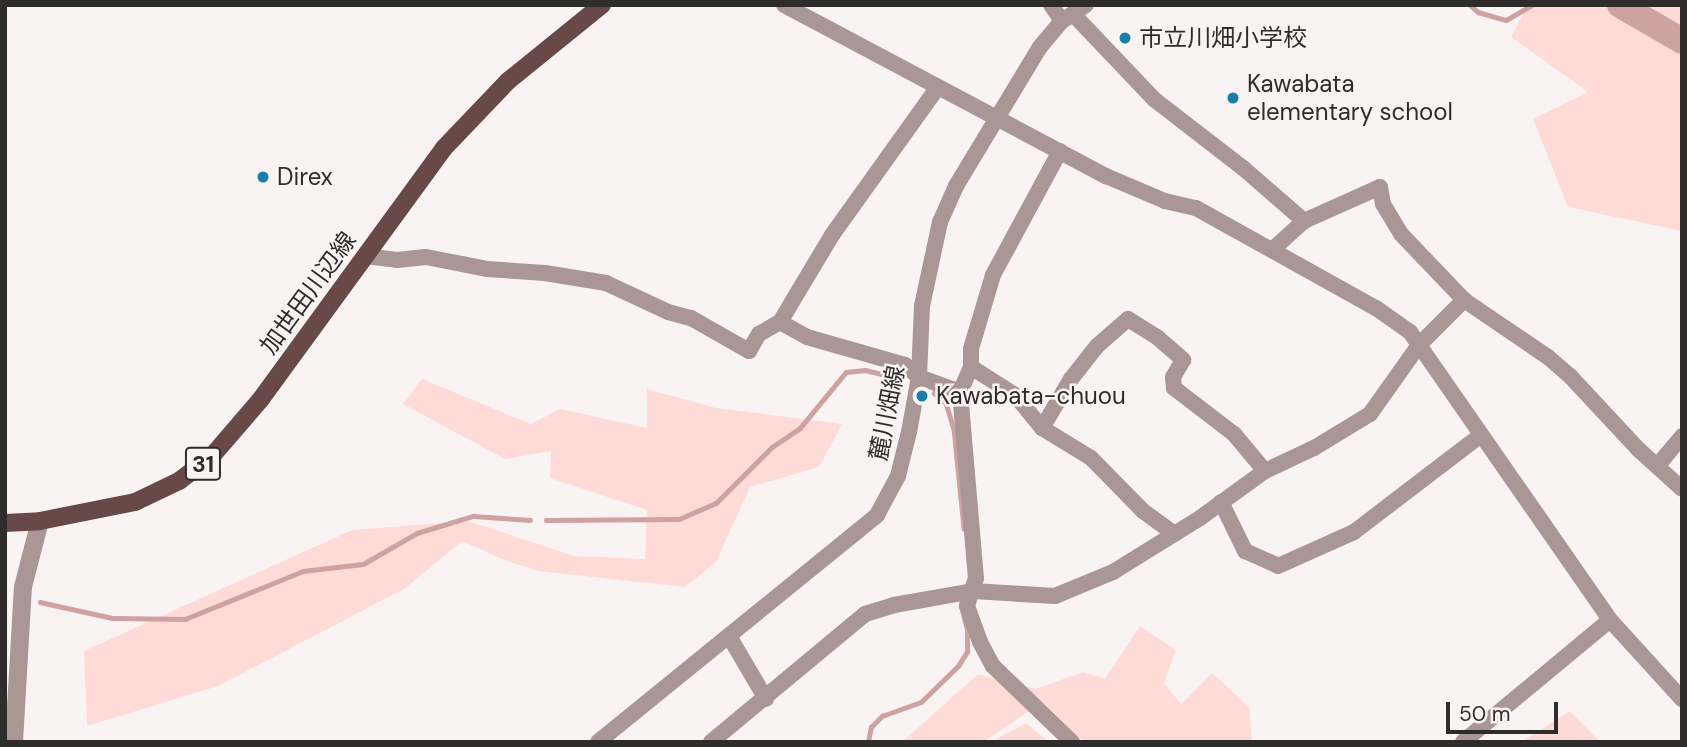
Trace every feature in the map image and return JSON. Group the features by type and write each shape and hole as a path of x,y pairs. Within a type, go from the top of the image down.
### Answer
{"main road":[{"name":"加世田川辺線","path":"8,523 40,521 135,502 161,492 193,472 239,428 444,148 508,81 601,5"}],"street":[{"path":"784,5 1141,191 1196,208 1376,308 1410,332 1610,620 1682,699"},
{"path":"1051,5 1073,13 1154,100 1243,168 1304,221"},
{"name":"麓川畑線","path":"598,742 877,515 898,476 919,377 922,306 940,222 956,186 995,117 1040,47 1073,13"},
{"path":"365,256 397,260 426,257 487,269 545,273 606,283 668,312 691,318 749,351 759,334 780,322 832,235 938,87"},
{"path":"1060,151 993,275 971,349 971,367 960,392 976,578 967,606 980,642 993,666 1072,742"},
{"path":"1273,249 1304,221 1380,187 1383,204 1401,234 1464,300 1548,357 1584,389 1638,449 1682,489"},
{"path":"711,742 766,699 839,632 865,614 973,591 1055,596 1113,572 1175,534 1265,471 1314,448 1370,414 1419,345 1464,300"},
{"path":"1042,428 1071,379 1097,346 1128,319 1183,360 1173,377 1174,388 1234,434 1265,471"},
{"path":"780,322 807,337 905,365 919,377 960,392"},
{"path":"971,367 1015,395 1042,428 1091,458 1143,511 1175,534"},
{"path":"1221,502 1245,551 1278,566 1354,532 1480,435"},
{"path":"1658,465 1682,436"},
{"path":"14,742 23,587 40,521"},
{"path":"1463,742 1610,620"},
{"path":"729,636 766,699"}],"shaded area":[{"path":"1528,5 1682,5 1682,231 1568,207 1533,119 1588,92 1511,37"},
{"path":"422,379 531,424 560,409 647,428 647,389 716,408 842,424 819,467 750,487 716,562 685,587 539,571 504,560 462,541 404,589 218,686 87,726 84,651 352,530 468,521 574,556 645,559 647,510 550,478 551,451 505,459 403,404"},
{"path":"1140,626 1176,650 1164,683 1181,704 1212,673 1249,707 1252,742 1084,742 1043,702 983,742 902,742 978,674 1036,689 1083,672 1105,679"},
{"path":"1570,711 1600,742 1521,742"},
{"path":"1026,723 1049,742 991,742"}],"waterway":[{"path":"1470,5 1478,12 1506,20 1532,5"},
{"path":"1620,5 1682,41"},
{"path":"546,520 679,519 716,503 772,447 800,428 846,372 865,370 890,376"},
{"path":"934,393 946,403 954,429 964,528"},
{"path":"40,602 113,618 185,619 303,571 363,564 417,533 473,516 530,520"},
{"path":"868,742 871,727 882,716 921,702 958,666 967,652 967,630 961,606"}],"place":[{"name":"市立川畑小学校","path":"1125,38"},
{"name":"Kawabata elementary school","path":"1233,98"},
{"name":"Direx","path":"263,177"},
{"name":"Kawabata-chuou","path":"922,396"}]}
